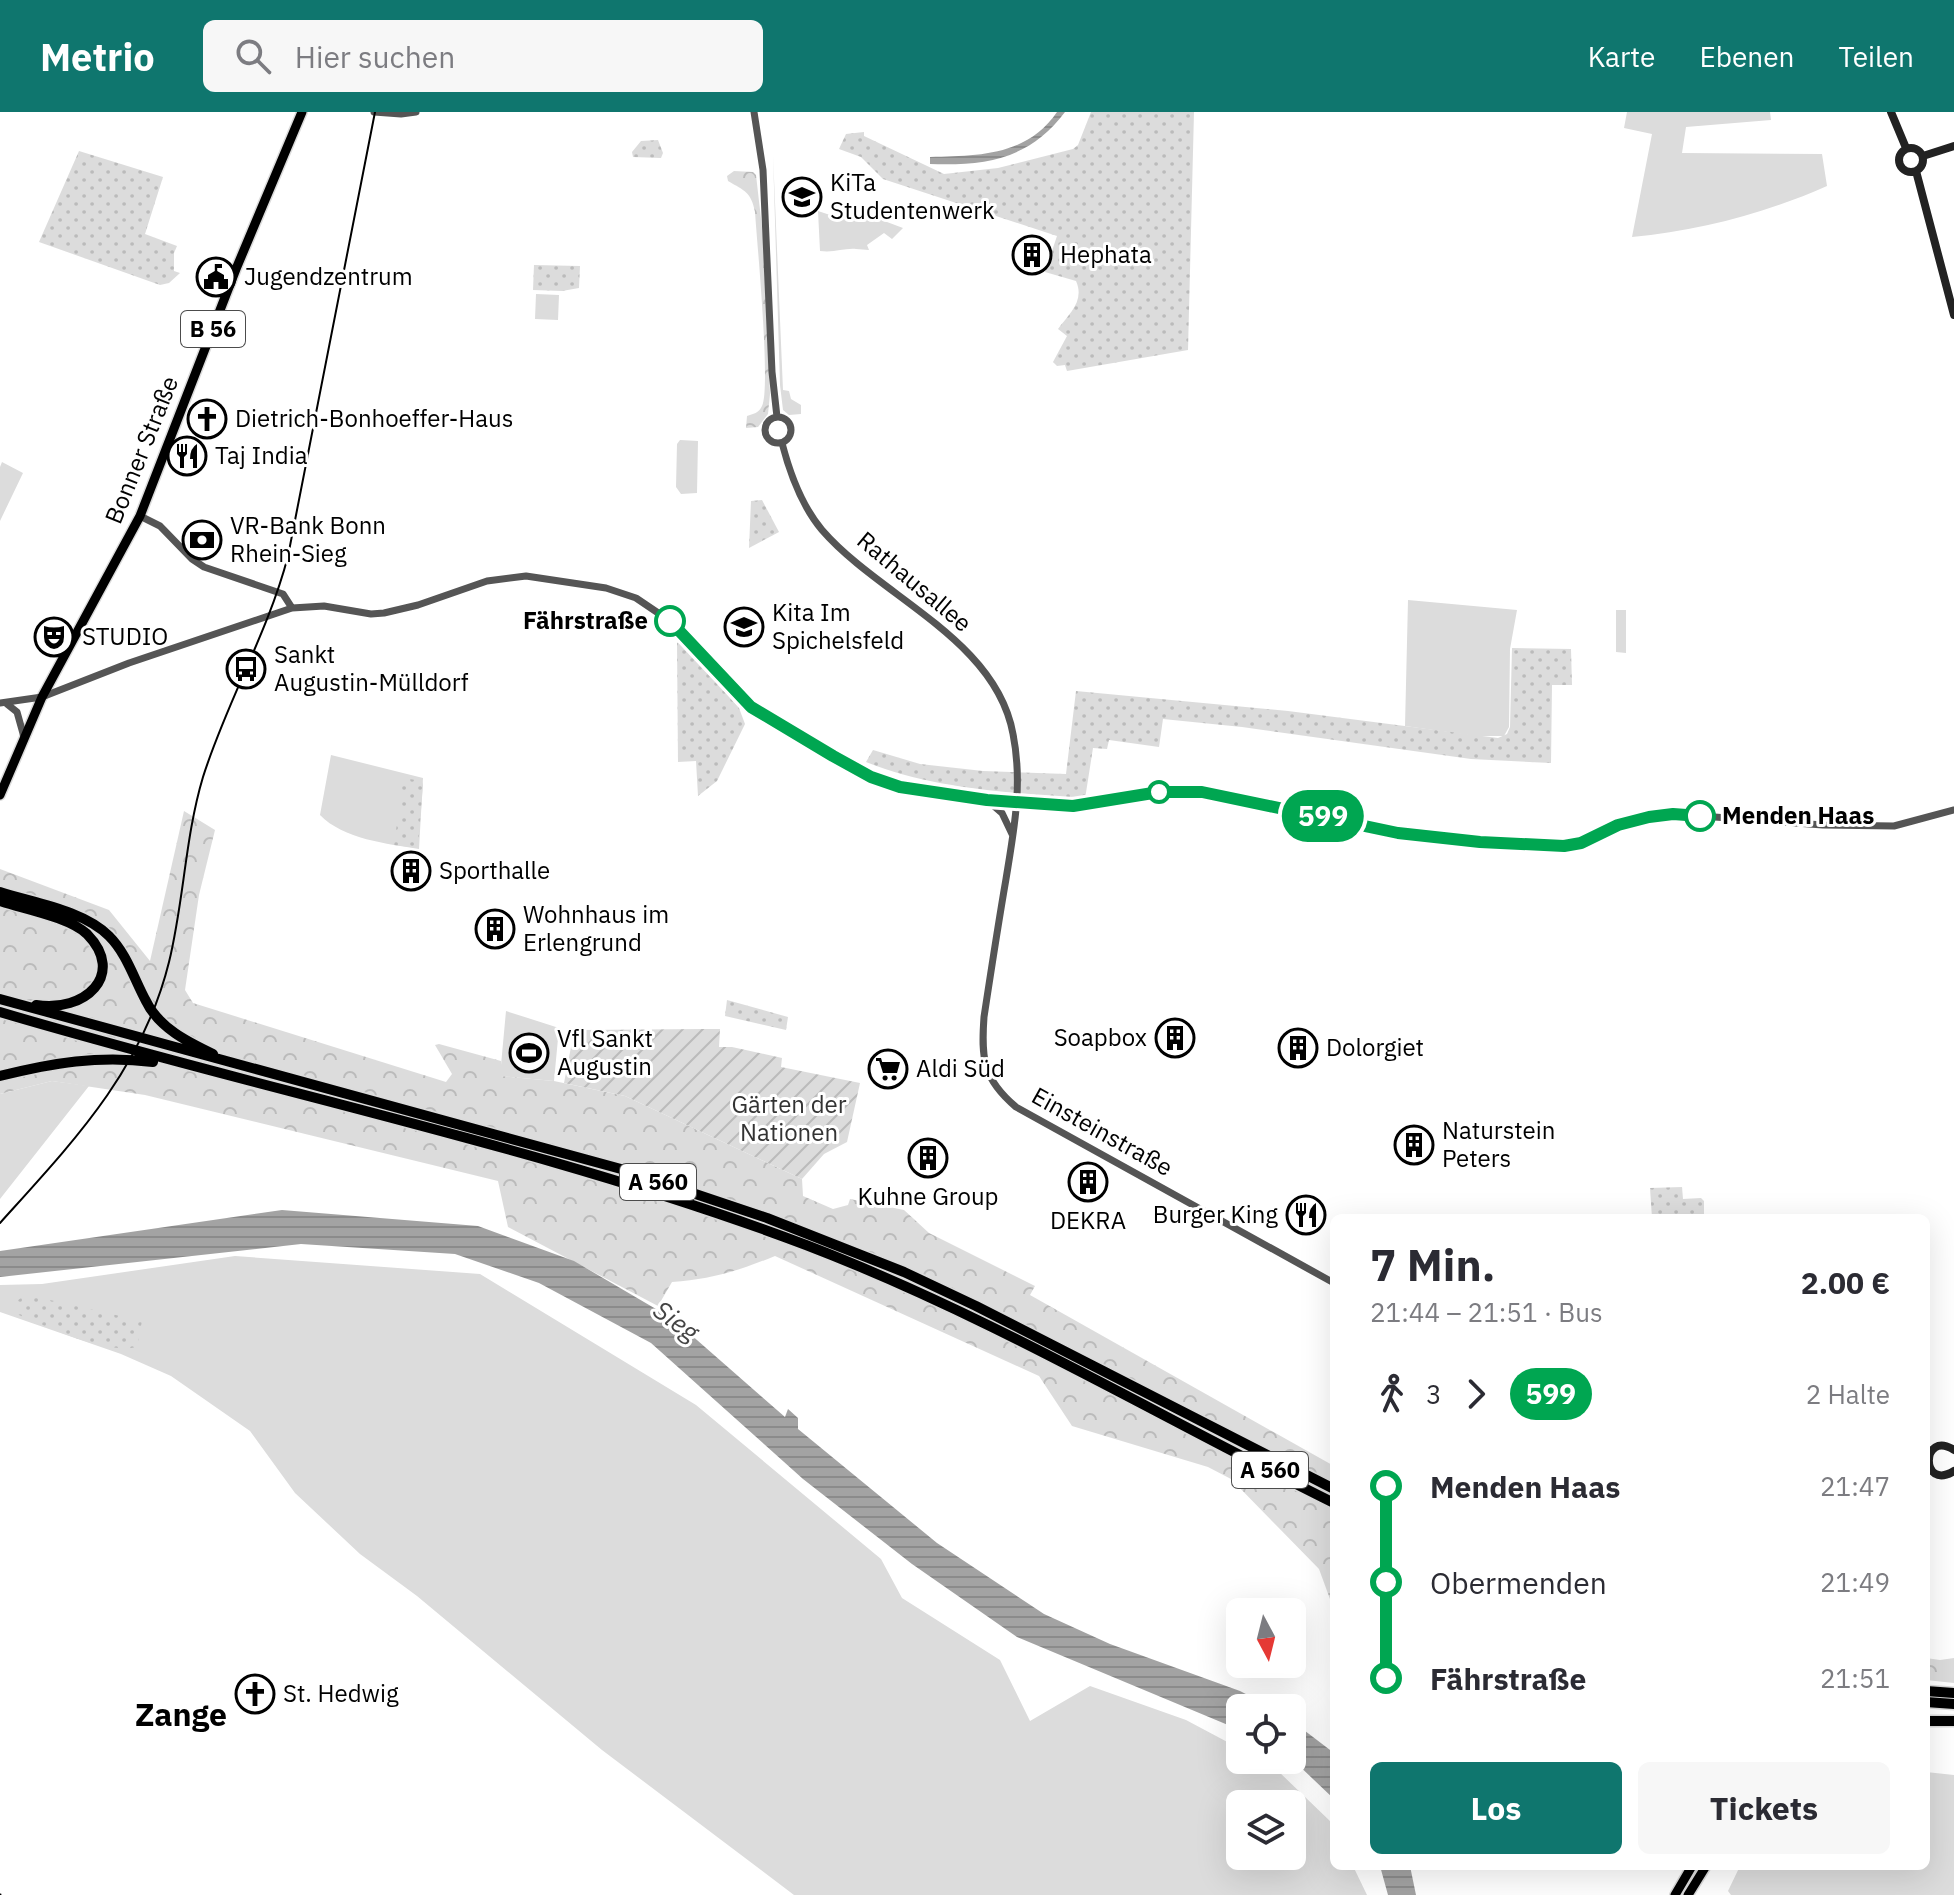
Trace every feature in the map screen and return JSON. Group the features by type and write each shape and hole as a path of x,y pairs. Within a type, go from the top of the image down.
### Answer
{"highway":[{"path":"0,892 81,918 108,935 122,953 147,1004 157,1017 184,1039 237,1065"},
{"path":"0,901 70,924 84,932 95,944 102,961 95,988 87,997 73,1004 40,1006 0,998"},
{"name":"A 560","path":"0,998 607,1165 767,1218 904,1272 976,1306 1330,1487"},
{"name":"A 560","path":"0,1012 191,1067 589,1172 808,1246 953,1308 1109,1385 1330,1501"},
{"path":"0,1076 59,1062 88,1059 119,1058 191,1067"},
{"path":"1930,1691 1954,1693"},
{"path":"1930,1702 1954,1704"},
{"path":"1930,1721 1954,1721"}],"main road":[{"name":"Bonner Straße","path":"0,795 42,697 140,516 236,269 302,112"},
{"path":"1891,112 1906,148"},
{"path":"1923,156 1954,146"},
{"path":"1906,148 1917,149 1923,156 1923,163 1916,171 1905,171 1899,163 1901,153 1906,148"},
{"path":"1916,171 1954,315"},
{"path":"1930,1453 1939,1446 1954,1450"},
{"path":"1930,1467 1937,1474 1946,1475 1954,1471"},
{"path":"1675,1895 1690,1870"},
{"path":"1688,1895 1704,1870"}],"street":[{"path":"374,112 416,112"},
{"path":"754,112 763,170 772,372 777,417"},
{"path":"777,417 791,425 791,434 782,443 771,441 765,431 769,420 777,417"},
{"name":"Rathausallee","path":"782,443 793,481 821,529 859,565 953,639 992,683 1013,730 1019,777 1018,802"},
{"path":"140,516 160,526 204,567 283,594 292,608"},
{"path":"3,703 42,697 129,663 292,608 324,606 371,614 384,613 418,605 479,583 517,576 606,588 654,608 681,632 751,707 814,746 892,785 987,800 1073,806 1180,790 1224,795 1398,833 1564,846 1581,843 1633,821 1673,814 1823,825 1894,826 1954,810"},
{"path":"3,703 17,712 24,737"},
{"path":"987,800 1002,813 1013,836"},
{"name":"Einsteinstraße","path":"1018,802 986,1004 982,1046 989,1077 1001,1094 1016,1107 1047,1126 1330,1281"}],"green space":[{"path":"1091,112 1194,112 1188,350 1067,371 1065,365 1057,366 1053,362 1067,336 1058,329 1079,295 1076,281 1045,272 1057,236 883,179 861,157 839,149 846,134 864,132 864,136 944,174 998,168 1073,149 1078,145"},
{"path":"1627,112 1770,112 1771,120 1686,127 1682,153 1822,154 1827,186 1780,205 1732,219 1632,237 1652,134 1624,128"},
{"path":"658,140 663,153 661,158 633,157 632,152 641,141"},
{"path":"79,151 163,177 145,234 177,246 174,271 180,273 169,283 160,285 39,242"},
{"path":"773,155 783,390 789,391 791,399 801,405 801,414 789,415 783,410 780,385"},
{"path":"734,171 753,172 756,175 763,236 770,394 768,414 758,427 746,428 747,416 758,412 762,406 764,345 755,212 746,193 728,181 727,176"},
{"path":"818,211 830,215 863,213 903,228 892,239 884,233 867,245 869,250 820,251"},
{"path":"534,265 580,266 579,288 533,290"},
{"path":"536,294 559,295 558,320 535,319"},
{"path":"680,440 698,441 697,493 681,494 676,487 677,444"},
{"path":"2,462 23,473 0,521 0,467"},
{"path":"762,500 779,532 749,548 751,501"},
{"path":"1408,600 1517,610 1510,649 1509,727 1504,736 1476,736 1405,726"},
{"path":"1616,610 1626,610 1626,653 1616,652"},
{"path":"680,641 739,708 745,724 717,781 698,796 696,761 678,762 677,643"},
{"path":"1512,648 1571,649 1572,685 1552,685 1551,763 1471,759 1163,719 1159,747 1109,740 1107,749 1093,748 1085,799 947,784 919,779 866,762 873,750 920,764 983,771 1066,774 1076,691 1288,711 1498,738 1507,734 1510,727"},
{"path":"331,755 423,778 419,849 353,835 320,815"},
{"path":"403,778 422,781 423,785 418,848 394,845"},
{"path":"184,811 215,830 199,895 185,990 193,1003 446,1082 452,1074 435,1045 439,1044 501,1061 501,1076 554,1081 625,1096 802,1179 803,1196 833,1209 848,1205 850,1199 904,1210 929,1233 1035,1286 1030,1295 1330,1464 1330,1599 1319,1569 1231,1479 1208,1467 1072,1426 1039,1376 775,1256 725,1274 672,1282 658,1306 508,1227 498,1181 145,1095 52,1081 0,1094 0,869 109,910 150,961"},
{"path":"727,1000 788,1017 786,1030 725,1016"},
{"name":"Vfl Sankt Augustin","path":"506,1011 559,1028 554,1081 500,1076"},
{"name":"Gärten der Nationen","path":"720,1029 719,1047 782,1058 781,1067 860,1083 847,1142 824,1154 802,1179 625,1096 564,1083 571,1047 581,1030"},
{"path":"52,1081 89,1086 0,1199 0,1094"},
{"path":"1682,1187 1683,1199 1701,1198 1704,1201 1704,1214 1652,1214 1650,1188"},
{"path":"235,1256 480,1274 696,1405 881,1559 902,1598 1000,1660 1030,1721 1090,1686 1186,1720 1226,1741 1226,1774 1281,1774 1298,1790 1226,1790 1226,1870 1306,1870 1306,1798 1330,1821 1330,1870 1355,1870 1367,1895 794,1895 602,1750 417,1596 360,1554 295,1493 250,1431 171,1376 121,1354 0,1312 0,1285 42,1284"},
{"path":"21,1298 41,1298 142,1321 137,1347 109,1347 92,1343 14,1313 14,1303"},
{"path":"1954,1658 1954,1683 1930,1680 1930,1659"},
{"path":"1930,1772 1954,1775 1954,1895 1731,1895 1728,1891 1738,1870 1930,1870"}],"shaded area":[{"path":"1057,112 1065,112 1051,128 1022,150 988,161 930,164 930,157 983,154 1016,145 1045,127"},
{"path":"282,1210 478,1226 574,1261 673,1319 785,1417 788,1409 798,1418 798,1429 937,1543 1044,1614 1110,1644 1246,1694 1226,1694 1226,1724 1017,1637 912,1564 803,1479 651,1343 539,1283 455,1254 301,1244 0,1277 0,1251"},
{"path":"1306,1732 1330,1750 1330,1795 1306,1772"},
{"path":"1381,1870 1411,1870 1416,1895 1388,1895"}],"tram line":[{"path":"0,1223 102,1103 123,1071 157,1001 174,939 192,823 203,777 270,612 288,556 375,112"}],"bus line":[{"name":"599","path":"670,621 751,707 871,777 900,787 987,800 1073,806 1180,790 1224,795 1398,833 1480,842 1564,846 1581,843 1618,825 1649,817 1673,814 1700,816"}],"place":[{"name":"KiTa Studentenwerk","path":"802,197"},
{"name":"Hephata","path":"1032,255"},
{"name":"Jugendzentrum","path":"216,277"},
{"name":"Dietrich-Bonhoeffer-Haus","path":"207,419"},
{"name":"Taj India","path":"187,456"},
{"name":"VR-Bank Bonn Rhein-Sieg","path":"202,540"},
{"name":"Fährstraße","path":"670,621"},
{"name":"Kita Im Spichelsfeld","path":"744,627"},
{"name":"STUDIO","path":"54,637"},
{"name":"Sankt Augustin-Mülldorf","path":"246,669"},
{"name":"Menden Haas","path":"1700,816"},
{"name":"Sporthalle","path":"411,871"},
{"name":"Wohnhaus im Erlengrund","path":"495,929"},
{"name":"Soapbox","path":"1175,1038"},
{"name":"Dolorgiet","path":"1298,1048"},
{"name":"Vfl Sankt Augustin","path":"529,1053"},
{"name":"Aldi Süd","path":"888,1069"},
{"name":"Naturstein Peters","path":"1414,1145"},
{"name":"Kuhne Group","path":"928,1158"},
{"name":"DEKRA","path":"1088,1182"},
{"name":"Burger King","path":"1306,1215"},
{"name":"St. Hedwig","path":"255,1694"}],"district":[{"name":"Zange","path":"181,1715"}],"water label":[{"name":"Sieg","path":"676,1321"}]}
